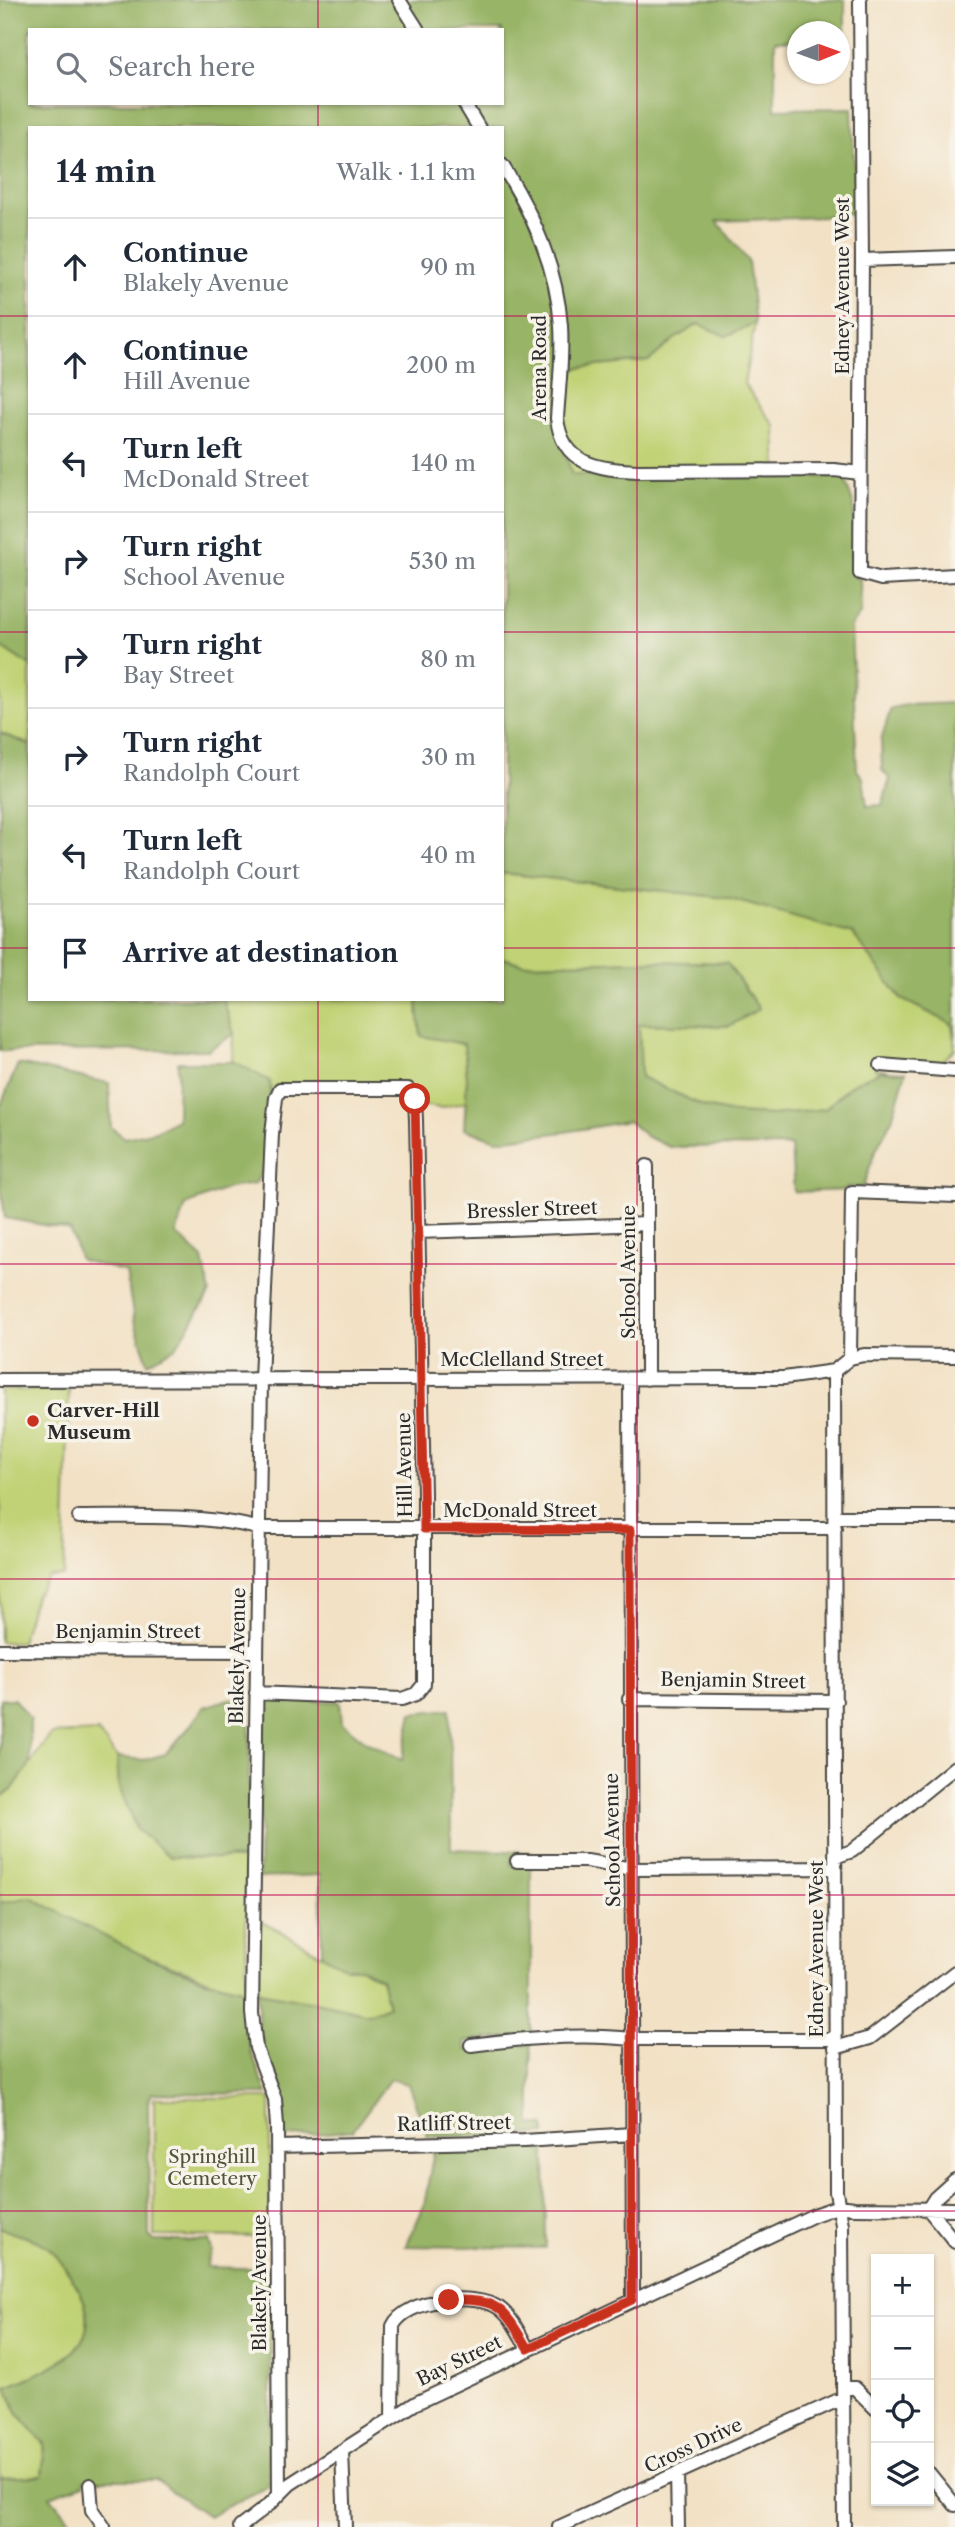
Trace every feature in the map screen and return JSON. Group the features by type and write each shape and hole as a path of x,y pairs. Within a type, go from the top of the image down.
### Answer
{"street":[{"path":"399,0 417,28"},
{"name":"Edney Avenue West","path":"860,0 860,573 881,579 955,575"},
{"path":"465,105 478,126"},
{"name":"Arena Road","path":"504,169 531,217 553,284 561,323 562,347 558,429 565,446 576,457 608,469 638,471 834,470 860,473"},
{"path":"862,260 955,257"},
{"path":"881,1065 955,1071"},
{"name":"Blakely Avenue","path":"279,2495 275,2099 256,2048 253,2029 261,1379 272,1143 276,1098 280,1089 404,1088 411,1092 415,1099 418,1232"},
{"name":"School Avenue","path":"647,1378 648,1166"},
{"path":"850,1358 852,1192 955,1196"},
{"name":"Bressler Street","path":"418,1232 647,1224"},
{"name":"Hill Avenue","path":"256,1693 402,1699 416,1694 425,1680 418,1232"},
{"path":"834,1371 850,1358 873,1355 955,1356"},
{"name":"Edney Avenue West","path":"834,1371 836,2192 842,2225 844,2527"},
{"name":"McClelland Street","path":"0,1380 784,1378 834,1371"},
{"name":"School Avenue","path":"630,1379 632,2300"},
{"name":"McDonald Street","path":"79,1517 190,1517 258,1528 630,1530 955,1517"},
{"name":"Benjamin Street","path":"0,1650 256,1651"},
{"name":"Benjamin Street","path":"629,1699 836,1701"},
{"path":"517,1861 587,1861 632,1869 835,1863 955,1767"},
{"path":"471,2045 497,2041 612,2036 632,2039 835,2043 870,2038 952,1979"},
{"name":"Ratliff Street","path":"277,2147 524,2141 632,2134"},
{"path":"955,2180 935,2198 928,2209 955,2242"},
{"name":"Bay Street","path":"240,2527 290,2484 434,2393 839,2206 955,2209"},
{"path":"392,2418 393,2326 405,2310 449,2300 493,2304 508,2315 528,2349"},
{"path":"843,2393 855,2388 871,2404"},
{"name":"Cross Drive","path":"559,2527 843,2393"},
{"path":"342,2451 345,2527"},
{"path":"677,2473 678,2527"},
{"path":"934,2479 955,2505"},
{"path":"90,2485 92,2510 104,2527"}],"green space":[{"path":"0,0 845,0 845,21 787,21 787,40 775,41 775,109 852,108 856,213 717,221 748,261 755,323 726,336 698,324 673,340 649,361 576,368 553,412 572,475 844,477 854,506 852,575 860,579 861,613 851,626 857,770 863,778 867,806 882,805 890,779 882,770 881,740 891,708 955,703 955,1044 952,1024 901,999 853,934 727,898 504,873 504,126 28,126 28,665 0,646"},
{"path":"755,323 744,384 775,426 777,477 571,475 553,411 576,368 648,361 698,324 726,336"},
{"path":"0,646 28,665 28,744 0,733"},
{"path":"0,733 28,744 28,1001 224,1001 234,1034 208,1050 0,1051"},
{"path":"504,873 727,898 853,934 878,965 888,983 952,1024 955,1049 940,1064 876,1059 875,1069 886,1070 852,1084 825,1109 773,1115 733,1113 705,1107 641,1077 639,1024 729,1026 759,1009 727,963 644,961 523,964 504,959"},
{"path":"504,959 523,964 644,961 727,963 759,1009 729,1026 639,1024 641,1077 705,1107 733,1113 773,1115 825,1109 852,1084 881,1071 906,1072 892,1119 875,1152 863,1187 794,1192 791,1146 670,1147 647,1137 628,1121 497,1140 464,1129 467,1078 464,1044 421,1036 417,1001 504,1001"},
{"path":"224,1001 417,1001 421,1036 464,1044 466,1102 440,1108 421,1105 415,1089 276,1086 271,1096 233,1062 234,1034"},
{"path":"178,1062 235,1062 270,1081 265,1166 255,1184 228,1188 186,1205 176,1234 203,1259 210,1293 176,1347 148,1363 134,1320 126,1272 80,1260 70,1230 5,1218 0,1180 0,1107 18,1064 109,1083 111,1127 125,1138 156,1131 177,1120"},
{"path":"0,1390 69,1390 64,1576 49,1577 35,1596 21,1642 0,1642"},
{"path":"0,1699 14,1699 30,1719 30,1764 11,1791 0,1797"},
{"path":"229,1699 250,1699 248,1875 246,1859 170,1857 137,1830 119,1787 117,1757 145,1760 165,1754 204,1707"},
{"path":"262,1699 340,1702 342,1723 366,1742 402,1760 412,1713 450,1709 451,1849 531,1852 531,1857 512,1856 511,1865 531,1866 531,2035 465,2041 466,2050 531,2044 531,2125 545,2126 545,2134 428,2137 408,2084 390,2079 353,2130 282,2138 258,2028 258,1992 368,2014 388,2006 381,1979 361,1968 346,1968 322,1955 320,1875 259,1878"},
{"path":"98,1732 117,1757 119,1787 137,1830 170,1857 246,1859 246,1990 226,1986 129,1950 31,1898 0,1903 0,1797 11,1791 51,1734"},
{"path":"31,1897 109,1939 163,1964 246,1990 250,2049 267,2094 152,2093 148,2102 149,2236 154,2241 209,2241 212,2251 206,2267 272,2269 269,2486 208,2516 156,2480 84,2480 84,2484 50,2496 76,2527 0,2527 0,2478 42,2476 45,2444 17,2412 7,2387 44,2371 74,2351 84,2338 88,2323 85,2304 75,2283 54,2253 40,2242 0,2227 0,1903"},
{"path":"259,1920 346,1968 361,1968 381,1979 388,2006 368,2014 258,1992"},
{"name":"Springhill Cemetery","path":"154,2098 270,2098 270,2237 154,2236"},
{"path":"545,2144 546,2248 406,2246 424,2206 434,2151 432,2147"},
{"path":"0,2227 49,2248 75,2283 85,2304 88,2323 84,2338 74,2351 44,2371 7,2387 17,2412 45,2444 42,2476 0,2478"}],"place":[{"name":"Carver-Hill Museum","path":"33,1421"}],"route":[{"path":"415,1099 424,1529 630,1530 632,2300 528,2349 503,2310 493,2304 479,2301 449,2300"}]}
